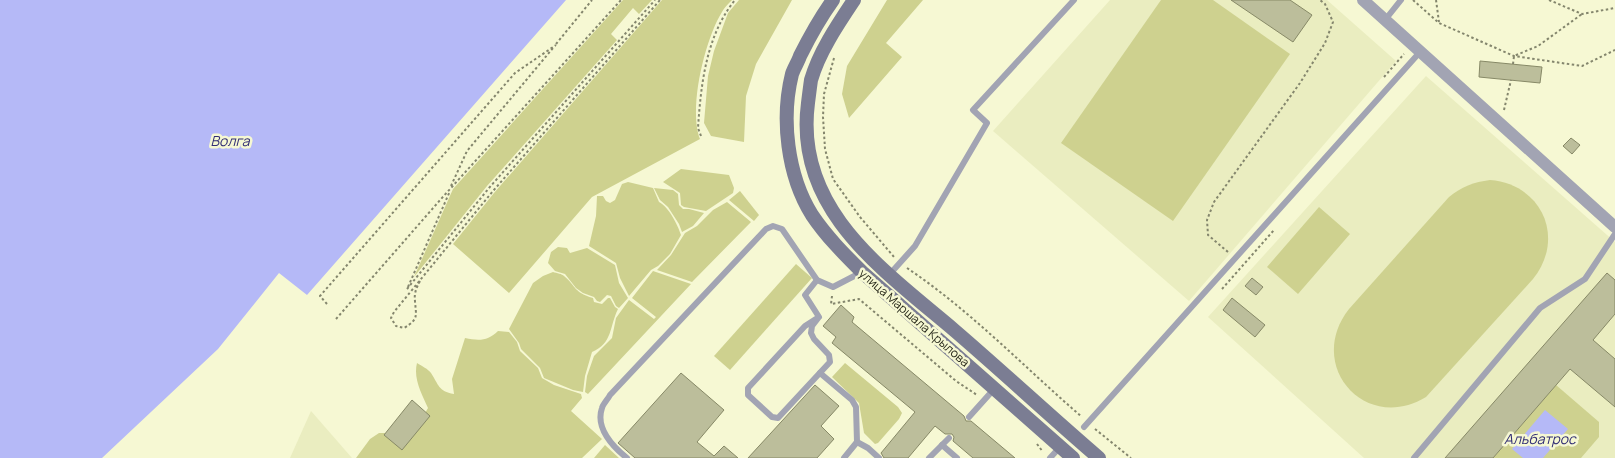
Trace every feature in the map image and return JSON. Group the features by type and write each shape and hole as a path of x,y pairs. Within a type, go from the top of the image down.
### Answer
{"main road":[{"name":"улица Маршала Крылова","path":"832,0 813,28 792,73 785,121 790,153 799,189 812,214 838,248 862,272 1073,458"},
{"name":"улица Маршала Крылова","path":"854,0 830,35 812,80 808,104 806,121 809,149 816,178 826,202 849,235 889,275 1001,370 1098,458"}],"street":[{"path":"1363,0 1615,227"}],"lane":[{"path":"889,275 915,246 987,123 973,110 1074,0"},
{"path":"1385,20 1401,0"},
{"path":"1086,425 1420,52"},
{"path":"627,458 619,452 602,430 602,408 610,395 766,229 773,226 782,228 817,280 833,287 862,272"},
{"path":"1414,458 1540,308 1585,279 1615,234"},
{"path":"817,280 805,295 819,316"},
{"path":"819,316 812,326 810,333 829,355 830,362 778,418 772,417 748,395 748,388 805,326 819,316"},
{"path":"820,373 852,400 856,407 856,442 844,458"},
{"path":"969,417 995,388"},
{"path":"929,458 949,438"},
{"path":"856,442 868,448 879,458"},
{"path":"942,445 957,458"},
{"path":"1050,458 1060,447"}],"path":[{"path":"592,0 467,151 407,290 489,188 655,0"},
{"path":"336,319 450,189 621,0"},
{"path":"420,281 415,290 414,300 417,314 413,323 404,328 396,326 391,318 394,312 493,191 660,0"},
{"path":"701,136 698,128 704,71 712,42 724,14 734,0"},
{"path":"1231,255 1208,236 1207,220 1214,202 1300,84 1325,43 1334,22 1325,4 1320,0"},
{"path":"1413,0 1439,23 1514,56 1582,66 1615,50"},
{"path":"1549,0 1582,14"},
{"path":"1436,1 1439,23"},
{"path":"1514,56 1538,46 1582,14 1615,8"},
{"path":"328,304 320,296 515,73 556,45"},
{"path":"836,52 824,94 825,149 833,179 860,217 900,264 982,325 1086,425 1130,458"},
{"path":"1513,64 1514,56"},
{"path":"1500,124 1511,80"},
{"path":"833,287 831,304 859,299 956,381 984,400"}],"shaded area":[{"path":"623,0 652,0 639,14 633,8 611,34 617,40 487,186 414,277 453,189"},
{"path":"662,0 732,0 724,9 716,24 704,56 697,93 696,110 700,139 592,197 509,293 453,244 494,193"},
{"path":"739,0 792,0 756,64 746,96 744,142 711,136 704,123 708,76 714,51 728,13"},
{"path":"887,0 923,0 886,43 902,57 849,118 842,94 847,66"},
{"path":"1110,0 1327,0 1396,61 1189,301 993,131"},
{"path":"1161,0 1213,0 1290,54 1173,221 1061,143"},
{"path":"1426,76 1615,242 1615,458 1364,458 1208,317"},
{"path":"681,169 729,175 734,188 733,193 706,211 684,207 681,205 680,193 663,182"},
{"path":"1490,180 1508,184 1523,191 1535,202 1543,216 1548,231 1548,247 1543,263 1533,279 1426,397 1403,406 1382,407 1363,400 1348,388 1338,371 1334,352 1337,330 1349,309 1449,197 1468,185"},
{"path":"628,182 653,188 659,202 666,207 678,226 681,235 670,254 651,270 629,296 620,278 616,263 589,246 596,216 597,196 603,196 610,203 615,200 622,184"},
{"path":"654,188 673,190 678,194 679,205 683,209 704,213 693,226 682,232 679,224 668,207 660,200"},
{"path":"740,191 759,215 754,221 729,200"},
{"path":"727,202 751,222 692,282 657,270 671,255 685,233 697,226 713,210"},
{"path":"1319,207 1350,234 1298,294 1267,267"},
{"path":"558,247 567,248 570,253 587,248 615,265 619,283 628,298 619,308 611,296 607,295 600,302 576,288 565,274 555,271 548,263 551,252"},
{"path":"796,264 812,278 730,370 714,356"},
{"path":"653,271 691,284 588,394 585,392 587,376 594,356 612,338 616,318 629,300 654,319 656,317 632,298"},
{"path":"553,272 563,275 578,291 593,298 594,302 602,304 610,298 618,309 610,334 604,344 592,352 585,376 583,392 544,378 540,368 521,349 509,329 533,283"},
{"path":"498,331 509,332 517,342 520,351 538,368 542,378 554,385 581,394 582,398 571,411 602,439 582,458 356,458 370,439 379,433 393,433 421,420 428,408 417,381 417,363 430,372 442,389 454,394 452,379 465,338 483,339 491,337"},
{"path":"845,363 898,407 902,413 878,443 875,444 864,433 859,403 832,377"},
{"name":"Альбатрос","path":"1556,385 1599,422 1599,437 1581,458 1493,458"},
{"path":"311,411 352,458 290,458"},
{"path":"605,445 619,458 594,458"}],"water":[{"name":"Волга","path":"0,0 566,0 307,295 279,273 218,349 102,458 0,458"},
{"name":"Альбатрос","path":"1545,410 1568,429 1543,458 1523,458 1512,449"}],"building":[{"path":"1231,0 1290,0 1312,15 1293,42"},
{"path":"1480,61 1542,67 1540,83 1479,77"},
{"path":"1571,138 1580,145 1572,154 1563,146"},
{"path":"1607,273 1615,280 1615,314 1593,340 1615,359 1615,407 1570,369 1493,458 1445,458"},
{"path":"1252,278 1263,287 1256,295 1245,286"},
{"path":"1232,298 1265,325 1255,337 1223,310"},
{"path":"841,305 854,317 852,322 964,416 966,421 971,421 1015,458 973,458 953,441 954,437 952,434 945,434 935,426 908,458 884,458 881,453 915,412 832,343 836,337 823,326"},
{"path":"681,373 724,410 697,442 714,456 724,446 738,458 635,458 618,443"},
{"path":"815,385 839,406 821,426 834,439 817,458 748,458"},
{"path":"412,400 430,416 402,450 384,435"}]}
